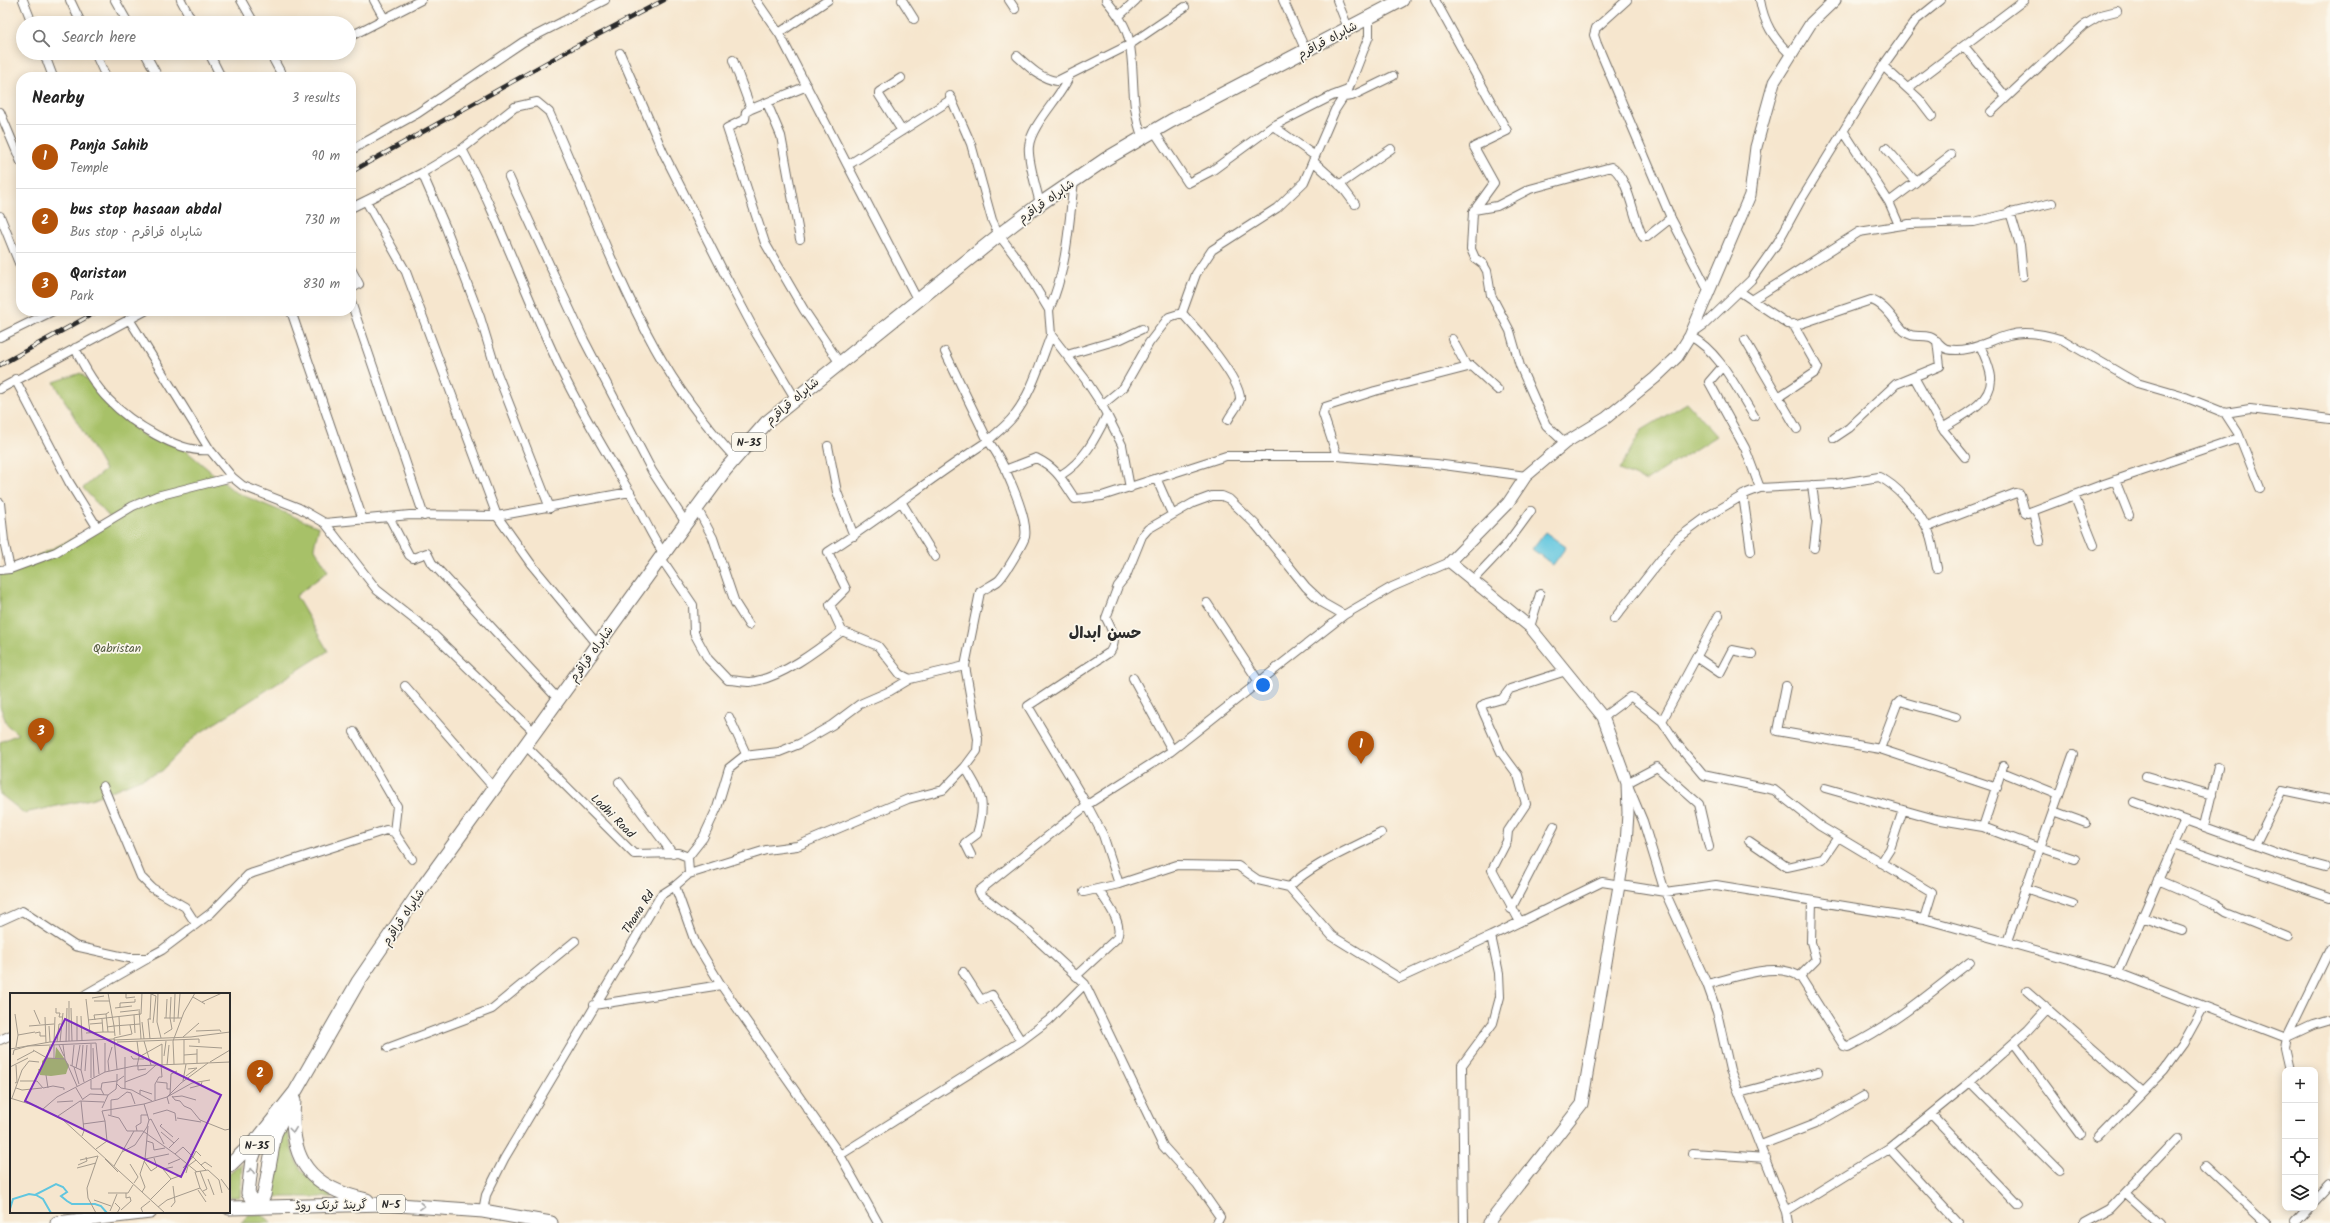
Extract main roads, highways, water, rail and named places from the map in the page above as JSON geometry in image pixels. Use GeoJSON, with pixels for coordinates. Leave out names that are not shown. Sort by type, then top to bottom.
{"type":"FeatureCollection","features":[{"type":"Feature","properties":{"kind":"highway","name":"شاہراہ قراقرم"},"geometry":{"type":"LineString","coordinates":[[295,1092],[261,1135],[252,1159],[248,1193],[257,1207],[264,1195],[275,1134],[295,1092],[358,982],[534,732],[686,523],[735,458],[767,422],[839,362],[918,301],[999,235],[1074,180],[1148,134],[1402,0]]}},
{"type":"Feature","properties":{"kind":"highway"},"geometry":{"type":"LineString","coordinates":[[295,1092],[292,1121],[295,1146],[308,1172],[331,1189],[355,1198],[385,1204]]}},
{"type":"Feature","properties":{"kind":"highway"},"geometry":{"type":"LineString","coordinates":[[230,1165],[261,1135]]}},
{"type":"Feature","properties":{"kind":"highway","name":"گرینڈ ٹرنک روڈ"},"geometry":{"type":"LineString","coordinates":[[230,1208],[385,1204],[483,1211],[551,1223]]}},
{"type":"Feature","properties":{"kind":"highway"},"geometry":{"type":"LineString","coordinates":[[57,1223],[142,1213]]}},
{"type":"Feature","properties":{"kind":"main road"},"geometry":{"type":"LineString","coordinates":[[1489,1223],[1582,1104],[1626,844],[1628,814],[1627,783],[1603,717],[1530,627],[1471,582],[1450,562],[1508,503],[1526,476],[1565,443],[1606,418],[1655,378],[1677,357],[1690,335],[1750,195],[1756,147],[1774,82],[1790,54],[1811,23],[1835,0]]}},
{"type":"Feature","properties":{"kind":"water"},"geometry":{"type":"Polygon","coordinates":[[[1545,532],[1566,547],[1553,565],[1532,549],[1545,532]]]}},
{"type":"Feature","properties":{"kind":"railway"},"geometry":{"type":"LineString","coordinates":[[356,169],[571,49],[664,0]]}},
{"type":"Feature","properties":{"kind":"railway"},"geometry":{"type":"LineString","coordinates":[[0,365],[89,316]]}},
{"type":"Feature","properties":{"kind":"place","name":"Qaristan"},"geometry":{"type":"Point","coordinates":[41,751]}},
{"type":"Feature","properties":{"kind":"place","name":"Panja Sahib"},"geometry":{"type":"Point","coordinates":[1361,764]}},
{"type":"Feature","properties":{"kind":"place","name":"bus stop hasaan abdal"},"geometry":{"type":"Point","coordinates":[260,1093]}},
{"type":"Feature","properties":{"kind":"district","name":"حسن ابدال"},"geometry":{"type":"Point","coordinates":[1105,632]}},
{"type":"Feature","properties":{"kind":"park label","name":"Qabristan"},"geometry":{"type":"Point","coordinates":[117,648]}}]}
